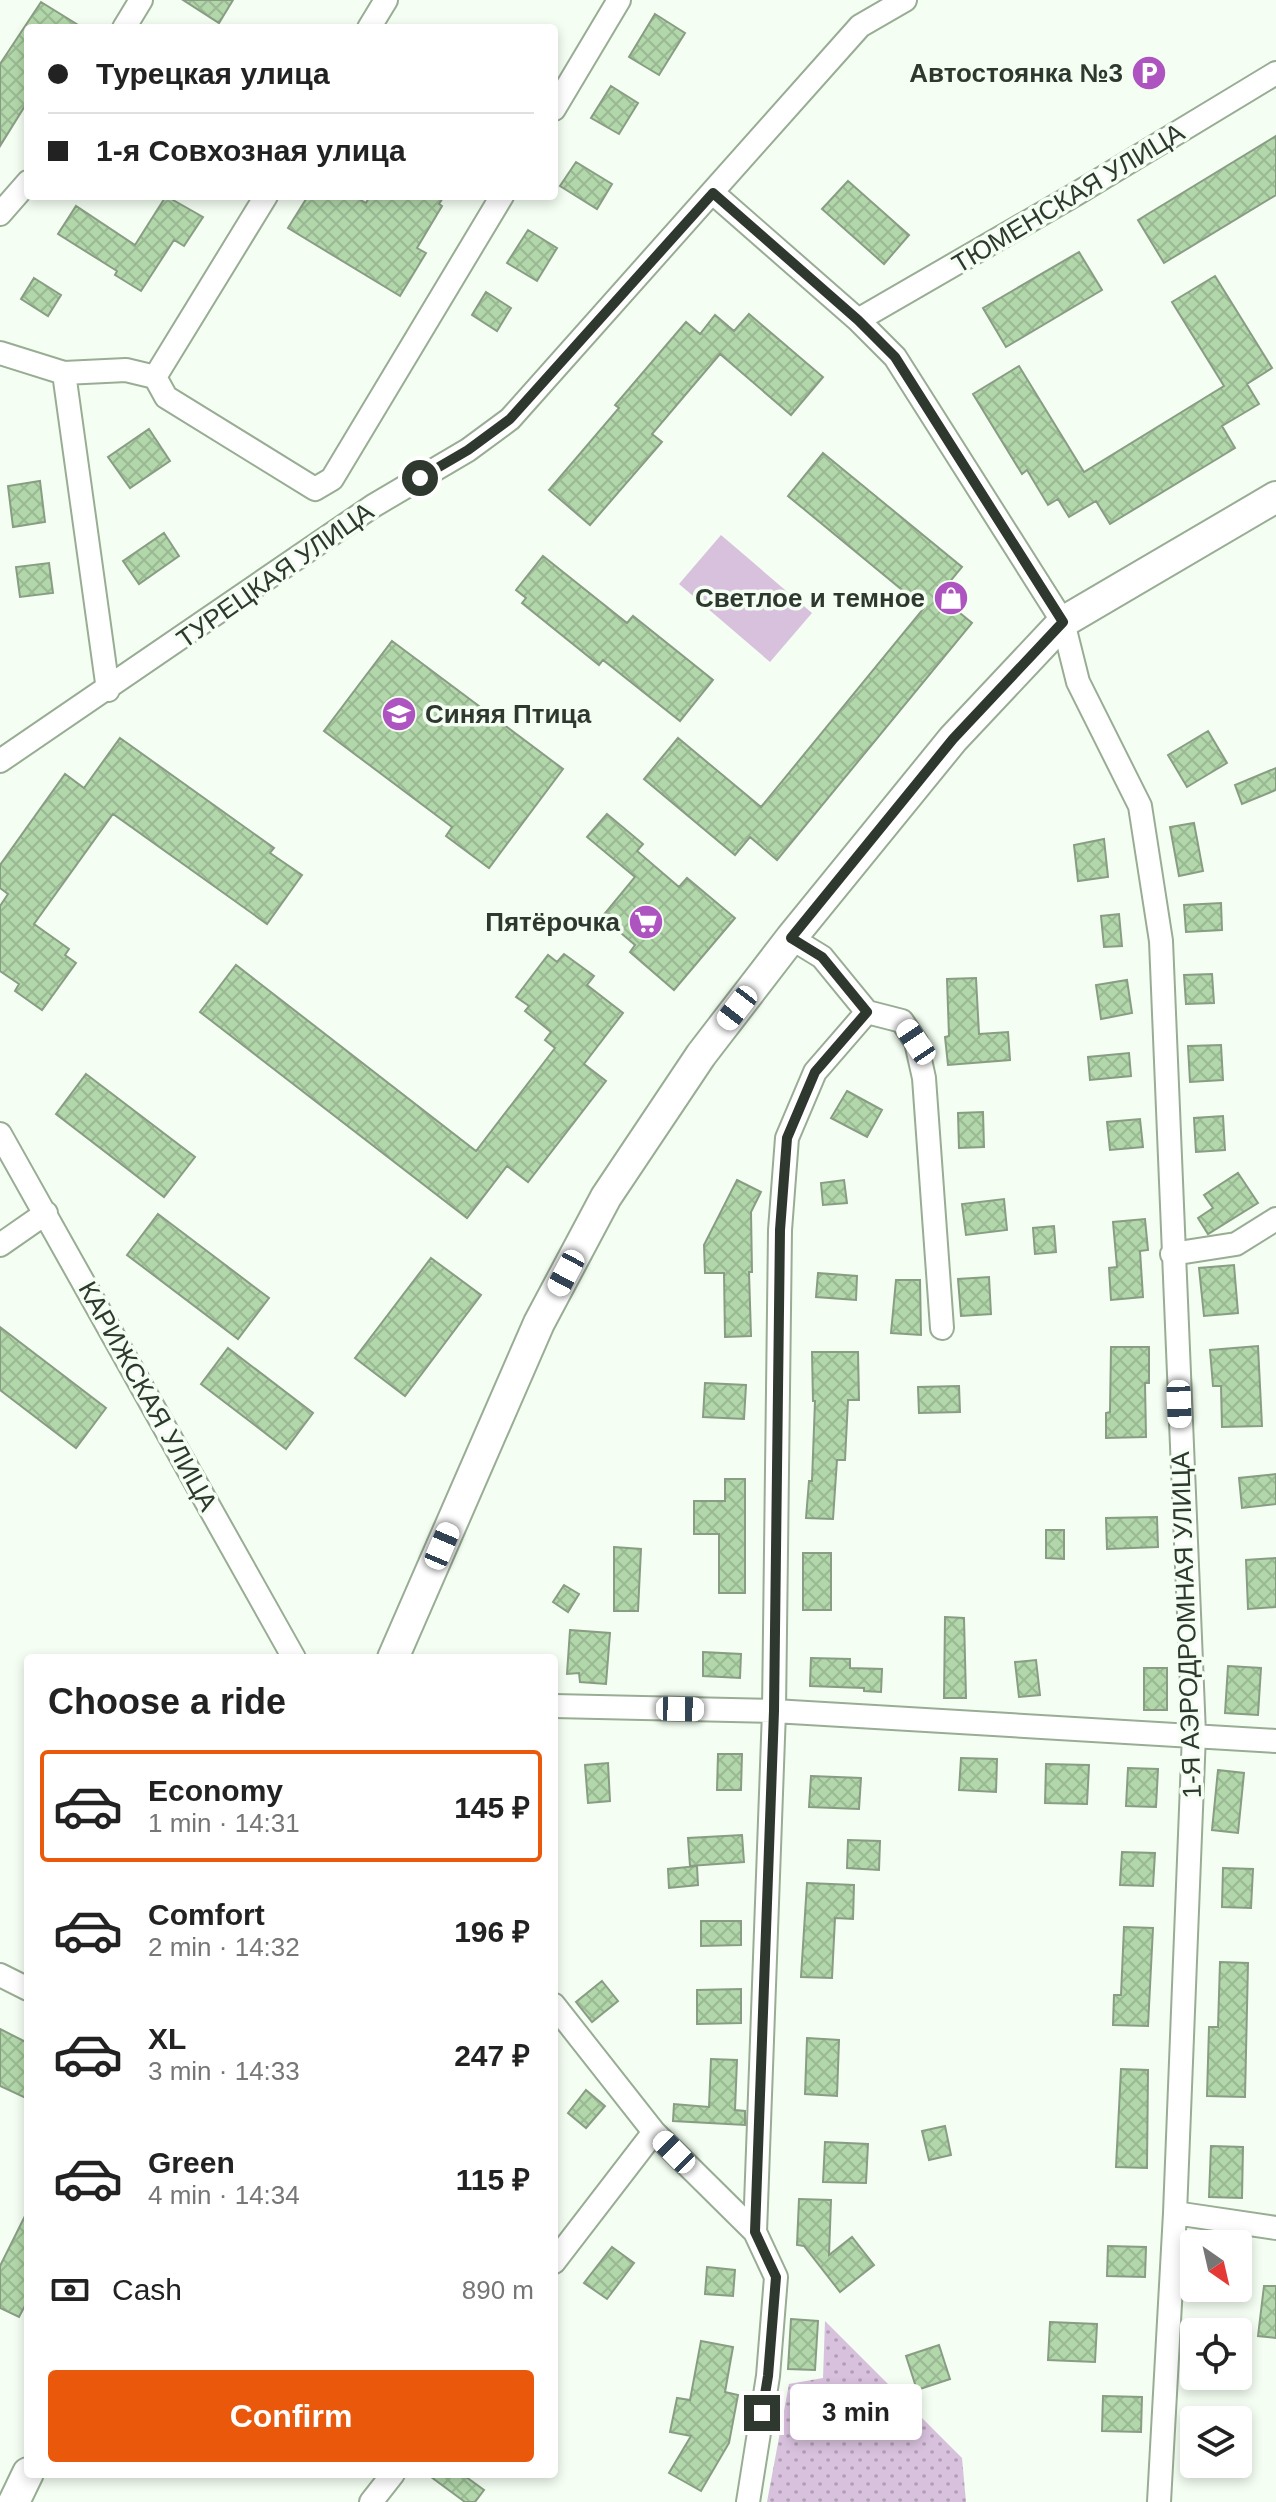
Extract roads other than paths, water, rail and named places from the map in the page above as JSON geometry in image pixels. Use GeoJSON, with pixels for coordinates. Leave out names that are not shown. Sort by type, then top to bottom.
{"type":"FeatureCollection","features":[{"type":"Feature","properties":{"kind":"main road"},"geometry":{"type":"LineString","coordinates":[[395,1654],[539,1323],[606,1197],[701,1055],[791,938],[953,739],[1063,622],[1276,497]]}},
{"type":"Feature","properties":{"kind":"main road"},"geometry":{"type":"LineString","coordinates":[[14,2502],[26,2478]]}},
{"type":"Feature","properties":{"kind":"street"},"geometry":{"type":"LineString","coordinates":[[126,24],[141,0]]}},
{"type":"Feature","properties":{"kind":"street"},"geometry":{"type":"LineString","coordinates":[[371,24],[386,0]]}},
{"type":"Feature","properties":{"kind":"street"},"geometry":{"type":"LineString","coordinates":[[558,102],[619,0]]}},
{"type":"Feature","properties":{"kind":"street","name":"ТУРЕЦКАЯ УЛИЦА"},"geometry":{"type":"LineString","coordinates":[[0,761],[373,506],[468,450],[510,419],[860,26],[905,0]]}},
{"type":"Feature","properties":{"kind":"street","name":"ТЮМЕНСКАЯ УЛИЦА"},"geometry":{"type":"LineString","coordinates":[[858,320],[1076,194],[1276,73]]}},
{"type":"Feature","properties":{"kind":"street"},"geometry":{"type":"LineString","coordinates":[[0,214],[24,187]]}},
{"type":"Feature","properties":{"kind":"street","name":"1-Я АЭРОДРОМНАЯ УЛИЦА"},"geometry":{"type":"LineString","coordinates":[[713,193],[858,320],[895,357],[1063,622],[1078,682],[1140,806],[1161,941],[1194,1734],[1175,2213],[1159,2502]]}},
{"type":"Feature","properties":{"kind":"street"},"geometry":{"type":"LineString","coordinates":[[155,377],[264,200]]}},
{"type":"Feature","properties":{"kind":"street"},"geometry":{"type":"LineString","coordinates":[[0,353],[64,373],[126,370],[155,377],[166,397],[315,489],[332,479],[500,200]]}},
{"type":"Feature","properties":{"kind":"street"},"geometry":{"type":"LineString","coordinates":[[64,373],[108,690]]}},
{"type":"Feature","properties":{"kind":"street"},"geometry":{"type":"LineString","coordinates":[[791,938],[822,957],[867,1012],[902,1021],[916,1042],[924,1078],[942,1328]]}},
{"type":"Feature","properties":{"kind":"street"},"geometry":{"type":"LineString","coordinates":[[755,2232],[774,1711],[780,1230],[787,1138],[815,1072],[867,1012]]}},
{"type":"Feature","properties":{"kind":"street","name":"КАРИЖСКАЯ УЛИЦА"},"geometry":{"type":"LineString","coordinates":[[0,1134],[292,1654]]}},
{"type":"Feature","properties":{"kind":"street"},"geometry":{"type":"LineString","coordinates":[[0,1245],[46,1213]]}},
{"type":"Feature","properties":{"kind":"street"},"geometry":{"type":"LineString","coordinates":[[1172,1254],[1236,1244],[1276,1219]]}},
{"type":"Feature","properties":{"kind":"street"},"geometry":{"type":"LineString","coordinates":[[558,1706],[774,1711],[1276,1741]]}},
{"type":"Feature","properties":{"kind":"street"},"geometry":{"type":"LineString","coordinates":[[0,1975],[24,1987]]}},
{"type":"Feature","properties":{"kind":"street"},"geometry":{"type":"LineString","coordinates":[[558,2010],[654,2132],[755,2232],[776,2277],[768,2376],[748,2502]]}},
{"type":"Feature","properties":{"kind":"street"},"geometry":{"type":"LineString","coordinates":[[558,2257],[654,2132]]}},
{"type":"Feature","properties":{"kind":"street"},"geometry":{"type":"LineString","coordinates":[[1175,2213],[1276,2228]]}},
{"type":"Feature","properties":{"kind":"street"},"geometry":{"type":"LineString","coordinates":[[371,2502],[390,2478]]}},
{"type":"Feature","properties":{"kind":"place","name":"Автостоянка №3"},"geometry":{"type":"Point","coordinates":[1149,73]}},
{"type":"Feature","properties":{"kind":"place","name":"Светлое и темное"},"geometry":{"type":"Point","coordinates":[951,598]}},
{"type":"Feature","properties":{"kind":"place","name":"Синяя Птица"},"geometry":{"type":"Point","coordinates":[399,714]}},
{"type":"Feature","properties":{"kind":"place","name":"Пятёрочка"},"geometry":{"type":"Point","coordinates":[646,922]}}]}
